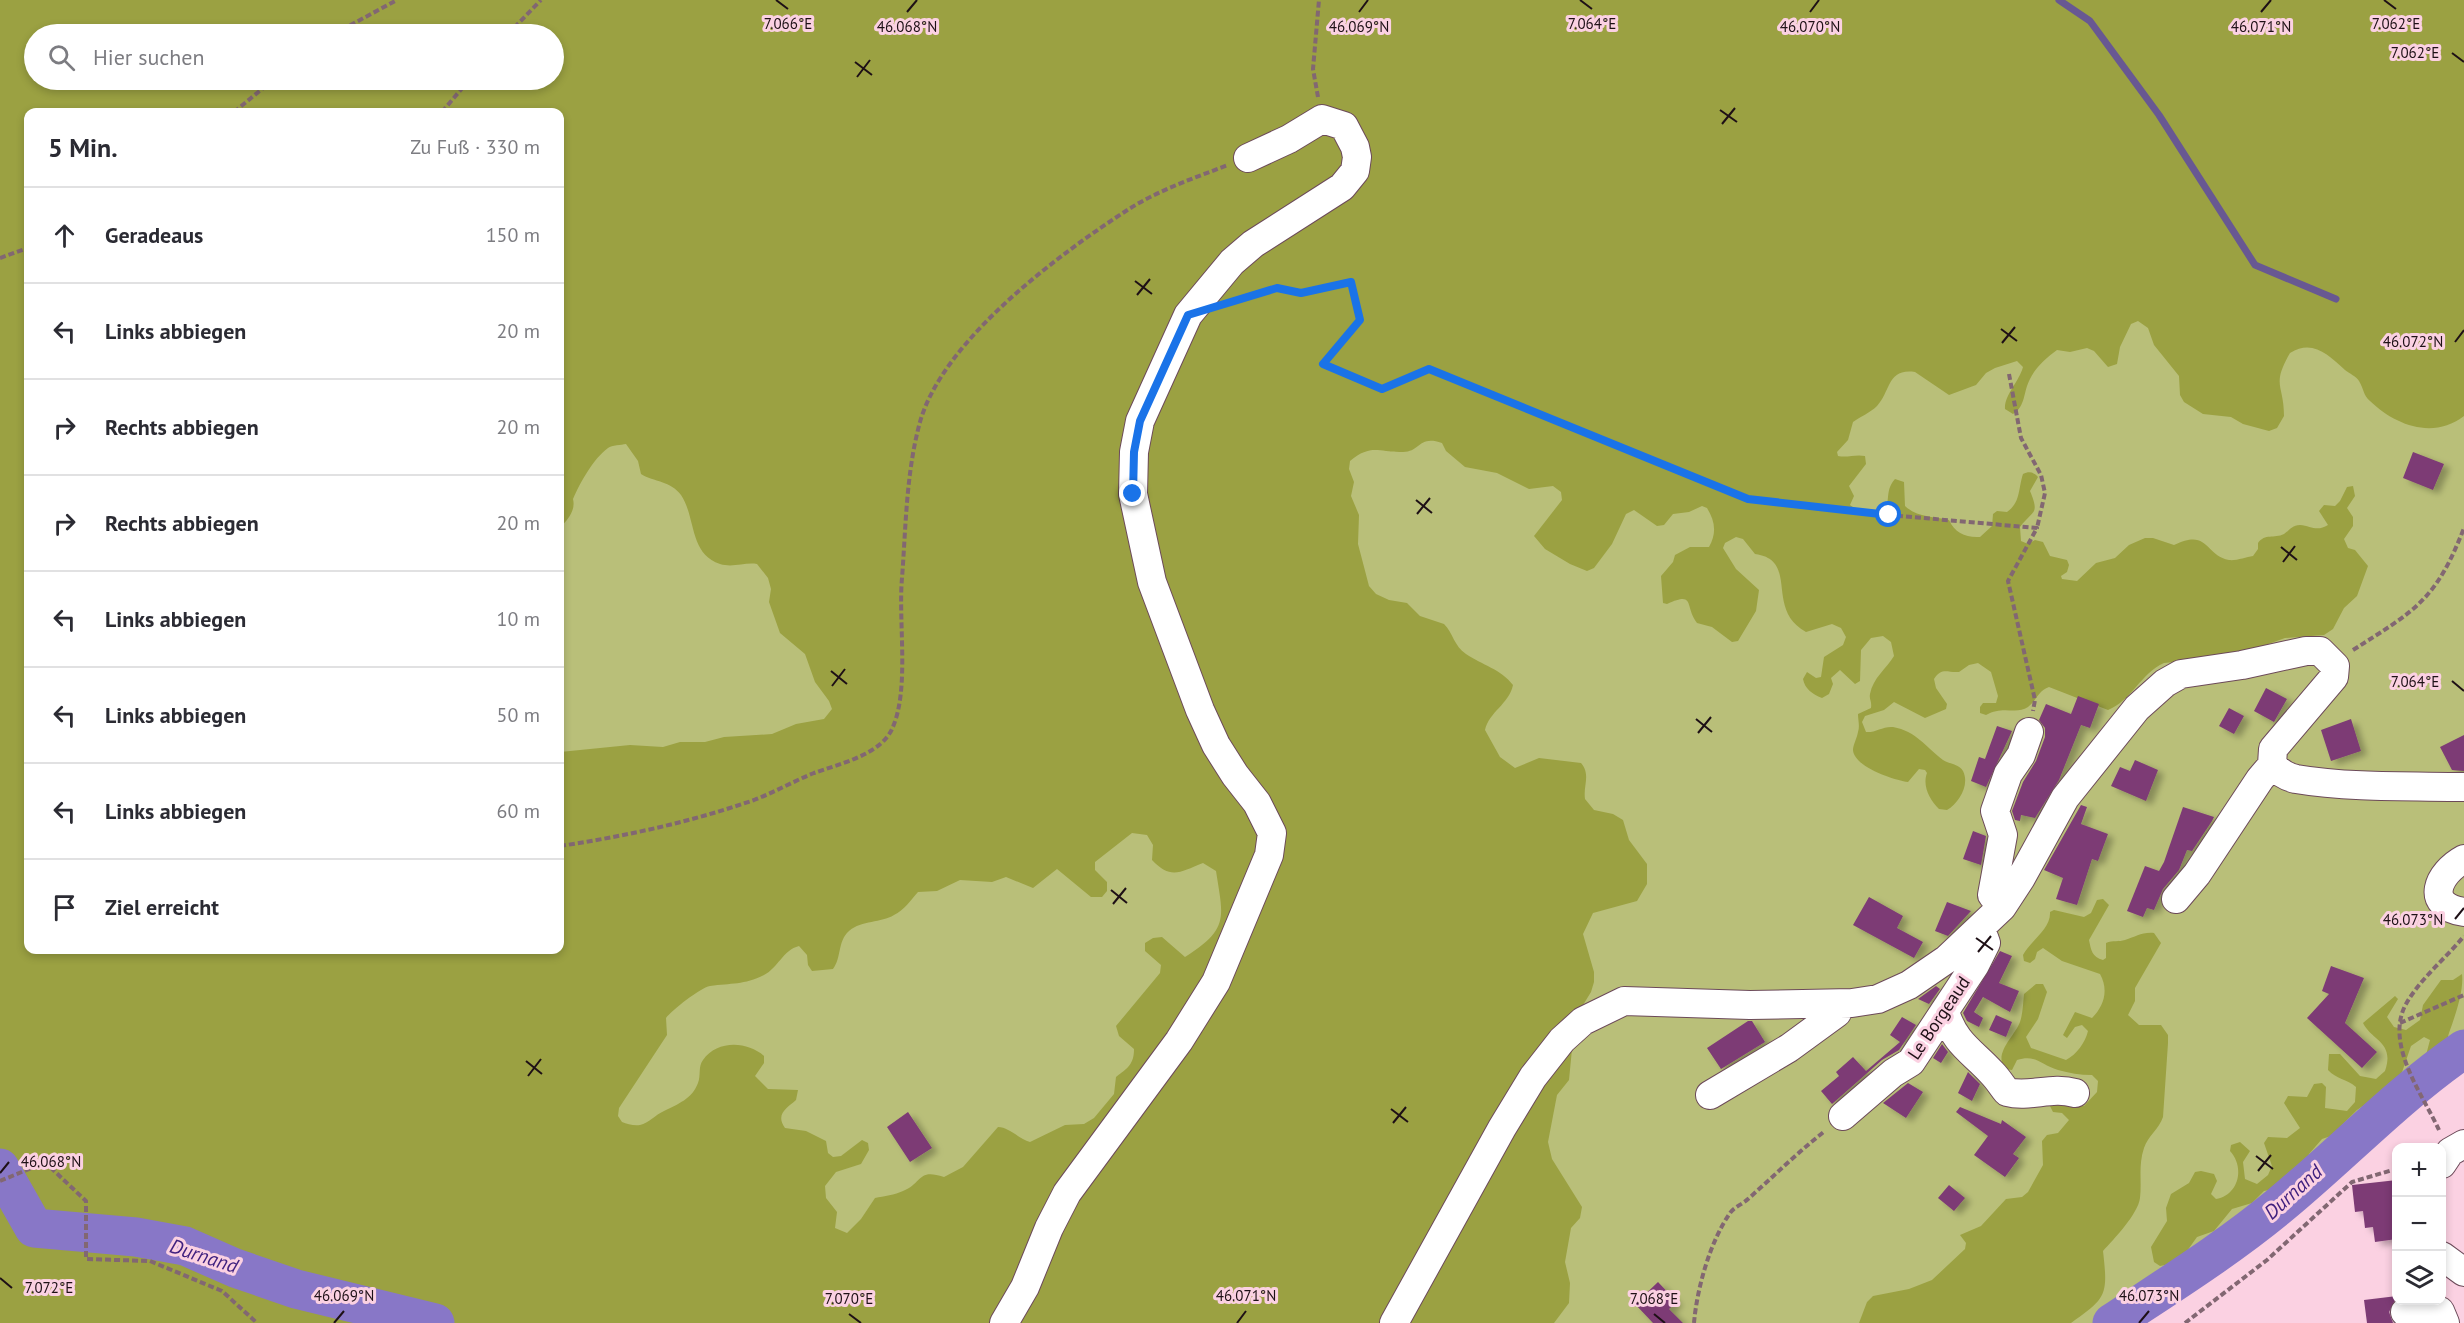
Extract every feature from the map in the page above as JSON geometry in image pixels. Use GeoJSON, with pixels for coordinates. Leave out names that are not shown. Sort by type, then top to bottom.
{"type":"FeatureCollection","features":[{"type":"Feature","properties":{"kind":"street"},"geometry":{"type":"LineString","coordinates":[[1004,1323],[1025,1287],[1049,1228],[1067,1193],[1179,1041],[1216,982],[1269,855],[1272,833],[1257,803],[1235,776],[1216,745],[1200,710],[1152,582],[1133,494],[1134,452],[1140,421],[1188,315],[1239,256],[1253,244],[1342,187],[1355,171],[1355,147],[1344,126],[1322,119],[1289,139],[1248,158]]}},
{"type":"Feature","properties":{"kind":"street"},"geometry":{"type":"LineString","coordinates":[[1394,1323],[1502,1128],[1553,1051],[1583,1021],[1601,1010],[1624,1001],[1750,1005],[1840,1004],[1864,1002],[1896,992],[1947,959],[2001,907],[2019,883],[2065,798],[2124,723],[2148,696],[2165,682],[2181,674],[2242,665],[2306,651],[2319,651],[2332,662],[2334,677],[2273,749],[2272,765],[2260,779],[2197,874],[2176,899]]}},
{"type":"Feature","properties":{"kind":"street"},"geometry":{"type":"LineString","coordinates":[[2001,907],[1992,895],[2002,834],[1995,810],[2008,774],[2021,755],[2029,732]]}},
{"type":"Feature","properties":{"kind":"street"},"geometry":{"type":"LineString","coordinates":[[2272,765],[2295,779],[2464,787]]}},
{"type":"Feature","properties":{"kind":"street"},"geometry":{"type":"LineString","coordinates":[[2464,859],[2445,873],[2439,890],[2443,902],[2455,910],[2464,912]]}},
{"type":"Feature","properties":{"kind":"street","name":"Le Borgeaud"},"geometry":{"type":"LineString","coordinates":[[1843,1116],[1893,1073],[1911,1062],[1944,1012],[1983,975],[1986,943],[1981,928]]}},
{"type":"Feature","properties":{"kind":"street"},"geometry":{"type":"LineString","coordinates":[[1710,1095],[1789,1048],[1837,1013],[1840,1004]]}},
{"type":"Feature","properties":{"kind":"street"},"geometry":{"type":"LineString","coordinates":[[1944,1012],[1962,1044],[1993,1074],[2007,1092],[2024,1094],[2057,1090],[2074,1093]]}},
{"type":"Feature","properties":{"kind":"street"},"geometry":{"type":"LineString","coordinates":[[2446,1158],[2450,1152],[2464,1144]]}},
{"type":"Feature","properties":{"kind":"street"},"geometry":{"type":"LineString","coordinates":[[2446,1259],[2464,1272]]}},
{"type":"Feature","properties":{"kind":"street"},"geometry":{"type":"LineString","coordinates":[[2405,1312],[2440,1311],[2445,1323]]}},
{"type":"Feature","properties":{"kind":"path"},"geometry":{"type":"LineString","coordinates":[[353,24],[398,0]]}},
{"type":"Feature","properties":{"kind":"path"},"geometry":{"type":"LineString","coordinates":[[518,24],[541,0]]}},
{"type":"Feature","properties":{"kind":"path"},"geometry":{"type":"LineString","coordinates":[[1319,0],[1313,69],[1322,119]]}},
{"type":"Feature","properties":{"kind":"path"},"geometry":{"type":"LineString","coordinates":[[239,108],[261,90]]}},
{"type":"Feature","properties":{"kind":"path"},"geometry":{"type":"LineString","coordinates":[[446,108],[461,90]]}},
{"type":"Feature","properties":{"kind":"path"},"geometry":{"type":"LineString","coordinates":[[564,845],[615,837],[684,821],[756,799],[855,759],[877,746],[892,730],[902,686],[900,602],[910,471],[921,421],[937,383],[1013,293],[1130,208],[1185,181],[1248,158]]}},
{"type":"Feature","properties":{"kind":"path"},"geometry":{"type":"LineString","coordinates":[[0,258],[24,249]]}},
{"type":"Feature","properties":{"kind":"path"},"geometry":{"type":"LineString","coordinates":[[1188,315],[1277,288],[1301,293],[1351,282],[1360,320],[1323,364],[1382,389],[1429,369],[1748,499],[1889,515],[2037,528]]}},
{"type":"Feature","properties":{"kind":"path"},"geometry":{"type":"LineString","coordinates":[[2009,374],[2021,438],[2041,475],[2044,493],[2037,528],[2008,581],[2035,700],[2029,732]]}},
{"type":"Feature","properties":{"kind":"path"},"geometry":{"type":"LineString","coordinates":[[2332,662],[2408,615],[2428,597],[2441,580],[2464,528]]}},
{"type":"Feature","properties":{"kind":"path"},"geometry":{"type":"LineString","coordinates":[[2429,1107],[2406,1063],[2400,1023],[2407,1003],[2464,936]]}},
{"type":"Feature","properties":{"kind":"path"},"geometry":{"type":"LineString","coordinates":[[2400,1023],[2464,995]]}},
{"type":"Feature","properties":{"kind":"path"},"geometry":{"type":"LineString","coordinates":[[1694,1323],[1703,1280],[1716,1239],[1731,1211],[1747,1200],[1783,1165],[1843,1116]]}},
{"type":"Feature","properties":{"kind":"path"},"geometry":{"type":"LineString","coordinates":[[0,1181],[36,1166],[49,1166],[86,1201],[86,1259],[150,1261],[222,1291],[257,1323]]}},
{"type":"Feature","properties":{"kind":"path"},"geometry":{"type":"LineString","coordinates":[[2185,1323],[2267,1260],[2352,1182],[2392,1170]]}},
{"type":"Feature","properties":{"kind":"green space"},"geometry":{"type":"Polygon","coordinates":[[[0,0],[2464,0],[2464,1043],[2348,1133],[2296,1195],[2147,1315],[2123,1323],[400,1323],[0,1168],[0,0]]]}},
{"type":"Feature","properties":{"kind":"green space"},"geometry":{"type":"Polygon","coordinates":[[[0,0],[2464,0],[2464,416],[2440,427],[2427,428],[2403,423],[2380,410],[2366,396],[2355,377],[2326,354],[2313,348],[2298,349],[2290,353],[2284,364],[2280,385],[2284,416],[2277,428],[2269,431],[2243,424],[2231,417],[2203,414],[2184,402],[2180,395],[2179,376],[2154,345],[2148,328],[2138,321],[2131,324],[2120,347],[2117,364],[2108,367],[2094,351],[2087,348],[2070,352],[2057,350],[2035,371],[2020,407],[2013,414],[2005,409],[2005,404],[2023,367],[2017,361],[1995,368],[1986,373],[1976,385],[1949,395],[1915,372],[1899,374],[1894,377],[1877,406],[1853,422],[1848,440],[1837,452],[1838,456],[1845,457],[1865,456],[1866,464],[1849,486],[1854,496],[1850,505],[1861,513],[1874,512],[1886,507],[1895,479],[1904,482],[1905,506],[1910,510],[1920,515],[1949,520],[1961,534],[1980,537],[1992,526],[1993,514],[1997,511],[2007,512],[2015,504],[2023,474],[2033,473],[2038,477],[2030,491],[2035,508],[2020,527],[2021,541],[2028,544],[2035,540],[2043,542],[2050,556],[2067,560],[2069,565],[2067,572],[2061,576],[2062,579],[2077,581],[2096,563],[2115,558],[2129,545],[2145,538],[2153,538],[2174,545],[2194,539],[2229,560],[2253,556],[2258,549],[2258,543],[2264,538],[2284,534],[2297,525],[2317,528],[2328,525],[2319,511],[2324,505],[2335,506],[2347,487],[2353,486],[2355,496],[2347,508],[2353,517],[2353,526],[2344,539],[2348,548],[2355,550],[2368,566],[2357,596],[2344,608],[2333,629],[2324,635],[2285,638],[2235,656],[2164,663],[2149,673],[2116,706],[2108,710],[2049,687],[2031,705],[2023,709],[1998,711],[1986,715],[1980,713],[1983,703],[1996,703],[1998,696],[1991,672],[1978,663],[1969,665],[1959,672],[1942,672],[1934,679],[1936,688],[1947,704],[1946,709],[1925,718],[1894,702],[1884,710],[1865,716],[1862,722],[1866,732],[1889,727],[1901,729],[1914,736],[1943,760],[1956,765],[1963,771],[1965,782],[1962,793],[1956,803],[1947,810],[1939,809],[1930,797],[1925,783],[1927,773],[1925,770],[1919,769],[1908,782],[1902,781],[1876,772],[1855,756],[1853,750],[1859,730],[1858,714],[1871,708],[1872,688],[1894,656],[1891,642],[1883,636],[1871,638],[1861,650],[1860,681],[1855,684],[1840,670],[1831,678],[1833,684],[1829,694],[1822,698],[1812,693],[1805,686],[1803,679],[1807,672],[1816,678],[1821,677],[1824,657],[1843,645],[1846,637],[1841,628],[1832,624],[1806,632],[1794,622],[1783,599],[1780,575],[1776,565],[1768,558],[1755,554],[1743,539],[1736,537],[1725,543],[1723,548],[1736,569],[1759,590],[1756,611],[1738,641],[1732,642],[1712,627],[1697,623],[1686,600],[1663,603],[1661,576],[1673,562],[1675,555],[1690,547],[1709,547],[1712,542],[1714,527],[1707,508],[1702,506],[1689,512],[1673,514],[1664,525],[1657,526],[1634,510],[1626,514],[1612,544],[1594,568],[1587,571],[1545,549],[1534,536],[1562,500],[1561,492],[1553,486],[1529,489],[1497,473],[1465,467],[1446,451],[1442,443],[1434,441],[1424,442],[1409,451],[1364,452],[1350,461],[1349,469],[1354,482],[1351,496],[1359,515],[1358,544],[1369,586],[1376,594],[1389,600],[1407,603],[1420,616],[1444,624],[1462,651],[1497,671],[1513,685],[1508,698],[1490,718],[1485,730],[1500,757],[1515,768],[1539,758],[1581,763],[1586,772],[1585,799],[1594,810],[1613,814],[1623,820],[1629,840],[1647,864],[1647,884],[1637,901],[1593,913],[1583,934],[1594,972],[1594,982],[1591,992],[1575,1018],[1569,1080],[1557,1095],[1548,1142],[1552,1159],[1582,1207],[1580,1218],[1571,1228],[1565,1262],[1570,1283],[1569,1303],[1554,1323],[0,1323],[0,0]],[[1132,833],[1095,862],[1095,870],[1107,882],[1107,891],[1102,897],[1091,897],[1057,869],[1033,888],[1006,877],[992,882],[960,880],[937,891],[918,892],[904,908],[894,915],[854,927],[845,935],[833,969],[812,971],[808,965],[807,955],[799,946],[789,951],[764,975],[744,982],[705,988],[686,1000],[666,1018],[667,1035],[619,1108],[618,1116],[622,1122],[640,1125],[684,1100],[698,1083],[701,1062],[716,1049],[741,1045],[757,1051],[764,1056],[764,1063],[755,1076],[768,1089],[798,1090],[796,1100],[782,1115],[781,1119],[785,1128],[806,1131],[826,1141],[828,1153],[833,1157],[841,1156],[862,1140],[868,1143],[869,1150],[861,1164],[836,1172],[825,1186],[826,1198],[837,1212],[835,1228],[847,1233],[861,1219],[875,1198],[903,1191],[924,1175],[944,1177],[963,1167],[998,1127],[1030,1142],[1065,1125],[1084,1124],[1094,1118],[1114,1094],[1116,1077],[1127,1068],[1133,1058],[1134,1049],[1119,1036],[1116,1026],[1160,973],[1161,965],[1145,951],[1145,943],[1153,938],[1162,937],[1185,957],[1210,938],[1220,921],[1216,871],[1203,863],[1176,872],[1165,870],[1152,860],[1153,845],[1147,835],[1132,833]]]}},
{"type":"Feature","properties":{"kind":"green space"},"geometry":{"type":"Polygon","coordinates":[[[2103,899],[2109,905],[2089,940],[2091,950],[2096,957],[2103,960],[2106,958],[2106,943],[2123,941],[2142,934],[2154,933],[2161,943],[2135,988],[2135,1001],[2128,1015],[2139,1025],[2161,1025],[2168,1035],[2168,1043],[2163,1117],[2144,1148],[2141,1161],[2140,1198],[2135,1211],[2103,1251],[2105,1287],[2098,1301],[2071,1323],[1859,1323],[1867,1302],[1873,1296],[1909,1289],[1932,1280],[1965,1249],[1966,1243],[1960,1235],[1981,1226],[2006,1199],[2022,1197],[2028,1192],[2043,1165],[2042,1141],[2047,1135],[2058,1133],[2069,1120],[2062,1113],[2053,1112],[2050,1106],[2053,1102],[2084,1106],[2097,1092],[2098,1081],[2092,1075],[2058,1070],[2029,1058],[2017,1060],[2012,1070],[2005,1069],[2002,1057],[2006,1045],[2020,1022],[2024,994],[2036,984],[2043,984],[2047,992],[2038,1019],[2026,1037],[2031,1048],[2066,1060],[2074,1055],[2083,1044],[2088,1031],[2082,1025],[2075,1027],[2067,1038],[2063,1035],[2075,1012],[2092,1018],[2100,1008],[2105,992],[2100,974],[2062,961],[2043,948],[2037,952],[2035,959],[2030,963],[2024,961],[2023,955],[2044,929],[2050,912],[2054,910],[2084,917],[2091,913],[2097,900],[2103,899]]]}},
{"type":"Feature","properties":{"kind":"green space"},"geometry":{"type":"Polygon","coordinates":[[[2462,974],[2460,996],[2447,1040],[2446,1062],[2437,1067],[2425,1059],[2430,1040],[2424,1037],[2411,1046],[2399,1081],[2357,1110],[2331,1136],[2322,1139],[2309,1154],[2305,1164],[2288,1177],[2280,1188],[2264,1191],[2252,1203],[2232,1209],[2214,1231],[2197,1237],[2182,1258],[2175,1263],[2160,1266],[2154,1262],[2151,1247],[2167,1221],[2166,1208],[2171,1194],[2189,1183],[2195,1172],[2201,1171],[2214,1174],[2217,1181],[2211,1194],[2216,1199],[2230,1192],[2237,1180],[2238,1172],[2235,1157],[2230,1151],[2231,1145],[2240,1142],[2250,1151],[2243,1162],[2245,1179],[2257,1184],[2268,1175],[2272,1166],[2264,1143],[2268,1137],[2287,1138],[2300,1128],[2284,1103],[2288,1096],[2307,1097],[2314,1084],[2322,1083],[2326,1087],[2325,1108],[2347,1111],[2355,1102],[2356,1087],[2328,1070],[2329,1054],[2340,1054],[2360,1076],[2376,1079],[2385,1071],[2387,1054],[2385,1048],[2363,1023],[2395,996],[2398,999],[2387,1017],[2394,1027],[2406,1030],[2420,1020],[2423,1005],[2441,980],[2453,980],[2462,974]]]}},
{"type":"Feature","properties":{"kind":"building"},"geometry":{"type":"Polygon","coordinates":[[[2413,452],[2444,464],[2433,490],[2403,478],[2413,452]]]}},
{"type":"Feature","properties":{"kind":"building"},"geometry":{"type":"Polygon","coordinates":[[[2266,688],[2287,699],[2274,722],[2254,711],[2266,688]]]}},
{"type":"Feature","properties":{"kind":"building"},"geometry":{"type":"Polygon","coordinates":[[[2078,696],[2099,704],[2090,728],[2081,725],[2059,780],[2035,818],[2021,815],[2020,821],[2015,820],[2012,811],[2045,737],[2045,728],[2039,720],[2046,704],[2071,714],[2078,696]]]}},
{"type":"Feature","properties":{"kind":"building"},"geometry":{"type":"Polygon","coordinates":[[[2229,708],[2244,716],[2234,734],[2219,726],[2229,708]]]}},
{"type":"Feature","properties":{"kind":"building"},"geometry":{"type":"Polygon","coordinates":[[[2351,719],[2361,751],[2331,761],[2321,730],[2351,719]]]}},
{"type":"Feature","properties":{"kind":"building"},"geometry":{"type":"Polygon","coordinates":[[[1997,726],[2012,731],[1986,787],[1971,781],[1979,757],[1985,759],[1997,726]]]}},
{"type":"Feature","properties":{"kind":"building"},"geometry":{"type":"Polygon","coordinates":[[[2464,735],[2464,771],[2452,770],[2440,747],[2464,735]]]}},
{"type":"Feature","properties":{"kind":"building"},"geometry":{"type":"Polygon","coordinates":[[[2135,760],[2158,770],[2146,801],[2111,786],[2120,767],[2130,771],[2135,760]]]}},
{"type":"Feature","properties":{"kind":"building"},"geometry":{"type":"Polygon","coordinates":[[[2081,805],[2087,807],[2081,824],[2108,834],[2098,861],[2092,859],[2077,905],[2056,899],[2063,878],[2044,870],[2081,805]]]}},
{"type":"Feature","properties":{"kind":"building"},"geometry":{"type":"Polygon","coordinates":[[[2183,807],[2214,817],[2192,851],[2187,850],[2179,870],[2163,889],[2154,910],[2147,908],[2143,917],[2127,911],[2145,866],[2159,871],[2164,862],[2183,807]]]}},
{"type":"Feature","properties":{"kind":"building"},"geometry":{"type":"Polygon","coordinates":[[[1973,831],[1986,836],[1981,865],[1963,859],[1973,831]]]}},
{"type":"Feature","properties":{"kind":"building"},"geometry":{"type":"Polygon","coordinates":[[[1869,897],[1903,916],[1897,928],[1923,942],[1914,958],[1853,925],[1869,897]]]}},
{"type":"Feature","properties":{"kind":"building"},"geometry":{"type":"Polygon","coordinates":[[[1947,902],[1971,911],[1948,936],[1935,931],[1947,902]]]}},
{"type":"Feature","properties":{"kind":"building"},"geometry":{"type":"Polygon","coordinates":[[[2000,951],[2012,956],[1999,983],[2019,991],[2010,1012],[1983,997],[1974,1012],[1983,1018],[1979,1027],[1967,1021],[1963,1013],[2000,951]]]}},
{"type":"Feature","properties":{"kind":"building"},"geometry":{"type":"Polygon","coordinates":[[[2331,966],[2364,978],[2345,1023],[2377,1052],[2362,1068],[2307,1018],[2329,994],[2322,991],[2331,966]]]}},
{"type":"Feature","properties":{"kind":"building"},"geometry":{"type":"Polygon","coordinates":[[[1936,986],[1940,989],[1929,1004],[1918,999],[1936,986]]]}},
{"type":"Feature","properties":{"kind":"building"},"geometry":{"type":"Polygon","coordinates":[[[1996,1015],[2012,1022],[2006,1037],[1989,1030],[1996,1015]]]}},
{"type":"Feature","properties":{"kind":"building"},"geometry":{"type":"Polygon","coordinates":[[[1902,1017],[1916,1025],[1899,1050],[1882,1060],[1832,1104],[1821,1091],[1839,1076],[1836,1072],[1853,1057],[1866,1071],[1900,1042],[1890,1035],[1902,1017]]]}},
{"type":"Feature","properties":{"kind":"building"},"geometry":{"type":"Polygon","coordinates":[[[1748,1021],[1752,1021],[1765,1042],[1721,1069],[1707,1048],[1748,1021]]]}},
{"type":"Feature","properties":{"kind":"building"},"geometry":{"type":"Polygon","coordinates":[[[1942,1044],[1948,1052],[1941,1063],[1933,1058],[1942,1044]]]}},
{"type":"Feature","properties":{"kind":"building"},"geometry":{"type":"Polygon","coordinates":[[[1968,1072],[1980,1084],[1972,1101],[1958,1093],[1968,1072]]]}},
{"type":"Feature","properties":{"kind":"building"},"geometry":{"type":"Polygon","coordinates":[[[1908,1083],[1923,1092],[1906,1118],[1883,1103],[1908,1083]]]}},
{"type":"Feature","properties":{"kind":"building"},"geometry":{"type":"Polygon","coordinates":[[[1960,1107],[2001,1124],[2002,1120],[2026,1137],[2013,1154],[2019,1158],[2005,1177],[1974,1155],[1988,1136],[1956,1112],[1960,1107]]]}},
{"type":"Feature","properties":{"kind":"building"},"geometry":{"type":"Polygon","coordinates":[[[908,1112],[932,1148],[910,1162],[887,1127],[908,1112]]]}},
{"type":"Feature","properties":{"kind":"building"},"geometry":{"type":"Polygon","coordinates":[[[2392,1181],[2392,1240],[2375,1242],[2373,1227],[2365,1228],[2363,1211],[2355,1212],[2352,1185],[2392,1181]]]}},
{"type":"Feature","properties":{"kind":"building"},"geometry":{"type":"Polygon","coordinates":[[[1949,1185],[1965,1198],[1954,1211],[1938,1198],[1949,1185]]]}},
{"type":"Feature","properties":{"kind":"building"},"geometry":{"type":"Polygon","coordinates":[[[1658,1282],[1677,1302],[1669,1309],[1683,1323],[1653,1323],[1635,1304],[1658,1282]]]}},
{"type":"Feature","properties":{"kind":"building"},"geometry":{"type":"Polygon","coordinates":[[[2392,1297],[2392,1305],[2389,1312],[2393,1323],[2367,1323],[2364,1300],[2392,1297]]]}},
{"type":"Feature","properties":{"kind":"waterway"},"geometry":{"type":"LineString","coordinates":[[2059,0],[2090,21],[2159,115],[2255,265],[2336,299]]}},
{"type":"Feature","properties":{"kind":"waterway","name":"Durnand"},"geometry":{"type":"LineString","coordinates":[[2112,1323],[2198,1266],[2260,1221],[2303,1186],[2393,1105],[2464,1049]]}},
{"type":"Feature","properties":{"kind":"waterway","name":"Durnand"},"geometry":{"type":"LineString","coordinates":[[0,1168],[34,1228],[136,1237],[185,1246],[235,1268],[296,1289],[435,1323]]}},
{"type":"Feature","properties":{"kind":"route"},"geometry":{"type":"LineString","coordinates":[[1133,494],[1134,452],[1140,421],[1188,315],[1277,288],[1301,293],[1351,282],[1360,320],[1323,364],[1382,389],[1429,369],[1748,499],[1889,515]]}}]}
